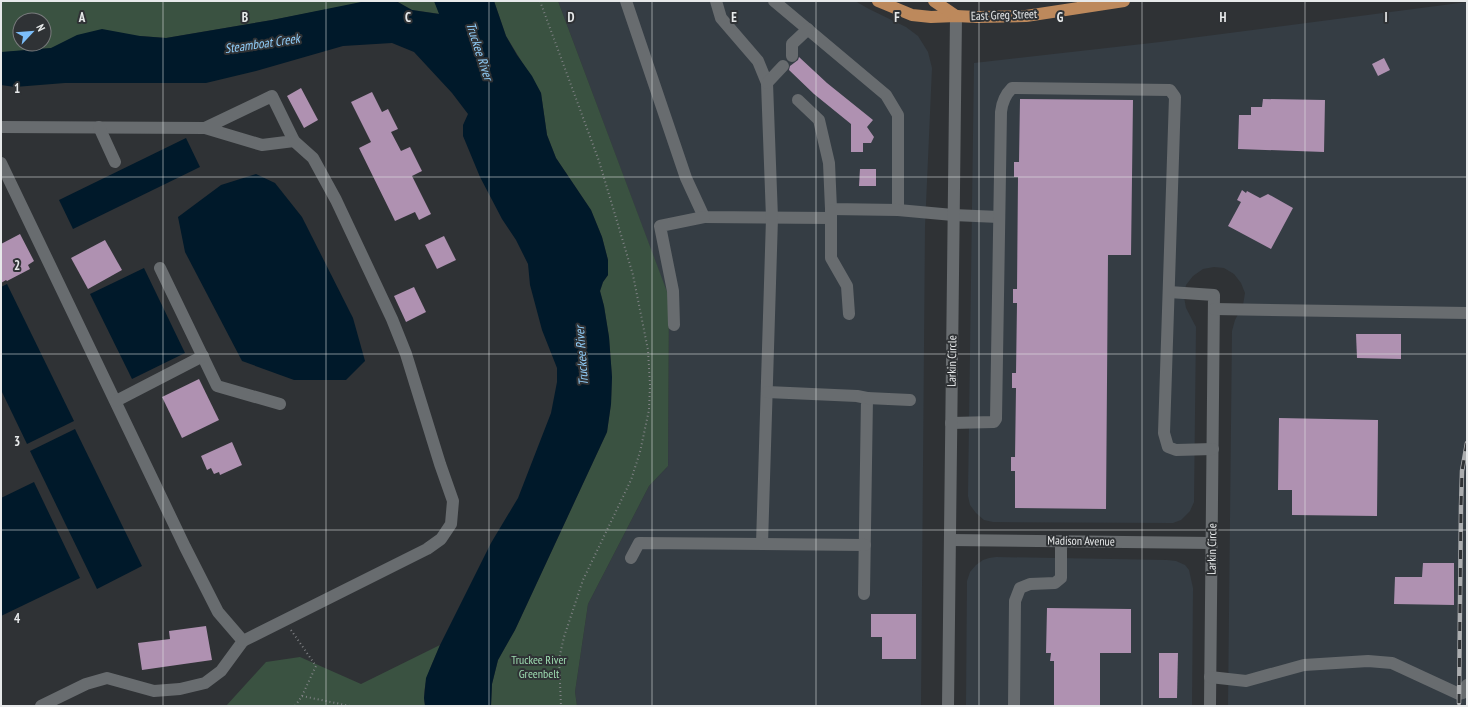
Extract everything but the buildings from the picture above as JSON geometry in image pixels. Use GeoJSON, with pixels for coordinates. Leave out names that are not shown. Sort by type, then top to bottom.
{"type":"FeatureCollection","features":[{"type":"Feature","properties":{"kind":"main road","name":"East Greg Street"},"geometry":{"type":"LineString","coordinates":[[878,1],[912,15],[978,18],[1026,16],[1124,1]]}},
{"type":"Feature","properties":{"kind":"main road","name":"East Greg Street"},"geometry":{"type":"LineString","coordinates":[[934,1],[956,16]]}},
{"type":"Feature","properties":{"kind":"street"},"geometry":{"type":"LineString","coordinates":[[626,1],[686,178],[704,217]]}},
{"type":"Feature","properties":{"kind":"street"},"geometry":{"type":"LineString","coordinates":[[716,1],[721,18],[758,61],[767,83],[772,218],[762,544]]}},
{"type":"Feature","properties":{"kind":"street"},"geometry":{"type":"LineString","coordinates":[[774,1],[886,95],[898,115],[898,210]]}},
{"type":"Feature","properties":{"kind":"street","name":"Larkin Circle"},"geometry":{"type":"LineString","coordinates":[[948,706],[956,16]]}},
{"type":"Feature","properties":{"kind":"street"},"geometry":{"type":"LineString","coordinates":[[792,56],[792,44],[808,29]]}},
{"type":"Feature","properties":{"kind":"street"},"geometry":{"type":"LineString","coordinates":[[767,83],[783,66]]}},
{"type":"Feature","properties":{"kind":"street"},"geometry":{"type":"LineString","coordinates":[[951,422],[994,422],[996,419],[1001,112],[1005,94],[1012,88],[1170,90],[1175,97],[1164,433],[1168,447],[1176,450],[1213,449]]}},
{"type":"Feature","properties":{"kind":"street"},"geometry":{"type":"LineString","coordinates":[[41,706],[86,684],[107,678],[154,691],[180,689],[205,683],[220,671],[243,641],[427,549],[441,539],[451,524],[453,501],[437,457],[406,354],[392,319],[336,200],[313,158],[294,142],[272,96],[205,128]]}},
{"type":"Feature","properties":{"kind":"street"},"geometry":{"type":"LineString","coordinates":[[798,100],[819,120],[829,163],[831,258],[846,286],[849,314]]}},
{"type":"Feature","properties":{"kind":"street"},"geometry":{"type":"LineString","coordinates":[[1,127],[205,128],[262,145],[294,142]]}},
{"type":"Feature","properties":{"kind":"street"},"geometry":{"type":"LineString","coordinates":[[99,127],[115,162]]}},
{"type":"Feature","properties":{"kind":"street"},"geometry":{"type":"LineString","coordinates":[[1,163],[178,533],[218,612],[243,641]]}},
{"type":"Feature","properties":{"kind":"street"},"geometry":{"type":"LineString","coordinates":[[674,324],[673,290],[660,226],[704,217],[772,218],[831,213],[898,210],[953,215],[1000,217]]}},
{"type":"Feature","properties":{"kind":"street"},"geometry":{"type":"LineString","coordinates":[[160,268],[217,386],[280,404]]}},
{"type":"Feature","properties":{"kind":"street","name":"Larkin Circle"},"geometry":{"type":"LineString","coordinates":[[1169,292],[1214,295],[1210,706]]}},
{"type":"Feature","properties":{"kind":"street"},"geometry":{"type":"LineString","coordinates":[[1214,309],[1467,313]]}},
{"type":"Feature","properties":{"kind":"street"},"geometry":{"type":"LineString","coordinates":[[116,401],[203,356]]}},
{"type":"Feature","properties":{"kind":"street"},"geometry":{"type":"LineString","coordinates":[[767,392],[910,400]]}},
{"type":"Feature","properties":{"kind":"street"},"geometry":{"type":"LineString","coordinates":[[864,594],[866,398]]}},
{"type":"Feature","properties":{"kind":"street","name":"Madison Avenue"},"geometry":{"type":"LineString","coordinates":[[950,540],[1212,543]]}},
{"type":"Feature","properties":{"kind":"street"},"geometry":{"type":"LineString","coordinates":[[1014,706],[1015,601],[1020,588],[1030,584],[1055,583],[1061,578],[1061,541]]}},
{"type":"Feature","properties":{"kind":"street"},"geometry":{"type":"LineString","coordinates":[[631,558],[639,543],[865,545]]}},
{"type":"Feature","properties":{"kind":"street"},"geometry":{"type":"LineString","coordinates":[[1210,677],[1246,681],[1304,665],[1368,661],[1392,663],[1459,694],[1463,693],[1467,684]]}},
{"type":"Feature","properties":{"kind":"path"},"geometry":{"type":"LineString","coordinates":[[540,1],[599,161],[631,267],[648,350],[650,386],[649,410],[640,452],[631,480],[583,580],[564,637],[559,659],[561,706]]}},
{"type":"Feature","properties":{"kind":"path"},"geometry":{"type":"LineString","coordinates":[[289,628],[316,666],[302,696],[295,706]]}},
{"type":"Feature","properties":{"kind":"path"},"geometry":{"type":"LineString","coordinates":[[302,696],[350,706]]}},
{"type":"Feature","properties":{"kind":"shaded area"},"geometry":{"type":"Polygon","coordinates":[[[558,1],[855,1],[906,27],[918,36],[928,52],[932,68],[925,227],[921,706],[577,706],[575,692],[588,604],[649,486],[668,466],[669,298],[558,1]]]}},
{"type":"Feature","properties":{"kind":"shaded area"},"geometry":{"type":"Polygon","coordinates":[[[1467,2],[1467,706],[1228,706],[1232,331],[1235,320],[1243,305],[1245,293],[1241,283],[1234,274],[1224,268],[1214,267],[1203,269],[1193,276],[1186,285],[1184,297],[1186,308],[1196,327],[1194,502],[1190,511],[1181,520],[1173,523],[993,522],[984,520],[970,505],[968,496],[974,63],[1160,42],[1467,2]]]}},
{"type":"Feature","properties":{"kind":"shaded area"},"geometry":{"type":"Polygon","coordinates":[[[996,557],[1167,560],[1176,561],[1185,565],[1189,570],[1193,588],[1192,706],[966,706],[967,581],[970,572],[976,565],[983,560],[996,557]]]}},
{"type":"Feature","properties":{"kind":"green space"},"geometry":{"type":"Polygon","coordinates":[[[1,1],[370,1],[272,20],[166,38],[140,36],[52,48],[52,12],[12,12],[12,51],[1,52],[1,1]]]}},
{"type":"Feature","properties":{"kind":"green space"},"geometry":{"type":"Polygon","coordinates":[[[396,1],[434,1],[440,14],[412,10],[396,1]]]}},
{"type":"Feature","properties":{"kind":"green space","name":"Truckee River Greenbelt"},"geometry":{"type":"Polygon","coordinates":[[[494,1],[558,1],[669,297],[668,466],[649,486],[588,604],[575,692],[577,706],[491,706],[492,684],[498,660],[515,630],[607,432],[611,404],[612,377],[609,337],[600,291],[603,282],[608,275],[608,260],[602,237],[591,210],[556,158],[547,135],[541,93],[506,36],[494,1]]]}},
{"type":"Feature","properties":{"kind":"green space"},"geometry":{"type":"Polygon","coordinates":[[[440,645],[426,682],[424,698],[425,706],[226,706],[266,662],[300,657],[361,684],[440,645]]]}},
{"type":"Feature","properties":{"kind":"water"},"geometry":{"type":"Polygon","coordinates":[[[366,1],[396,1],[412,10],[439,14],[434,1],[494,1],[506,36],[532,76],[541,93],[547,135],[556,158],[591,210],[602,237],[608,260],[608,275],[603,282],[600,291],[609,337],[612,377],[611,404],[607,432],[515,630],[498,660],[492,684],[491,706],[425,706],[424,698],[426,678],[440,645],[491,543],[518,498],[551,413],[557,382],[557,368],[542,330],[530,285],[528,264],[480,177],[463,136],[463,125],[468,114],[452,93],[414,52],[392,43],[343,46],[256,71],[206,83],[65,83],[15,87],[1,85],[1,52],[52,52],[52,48],[77,35],[102,29],[140,36],[166,38],[272,20],[366,1]]]}},
{"type":"Feature","properties":{"kind":"water"},"geometry":{"type":"Polygon","coordinates":[[[186,138],[200,167],[73,229],[59,200],[186,138]]]}},
{"type":"Feature","properties":{"kind":"water"},"geometry":{"type":"Polygon","coordinates":[[[256,174],[275,183],[302,217],[353,318],[365,361],[346,380],[294,380],[242,361],[185,252],[178,217],[221,185],[256,174]]]}},
{"type":"Feature","properties":{"kind":"water"},"geometry":{"type":"Polygon","coordinates":[[[144,268],[185,353],[132,379],[90,294],[144,268]]]}},
{"type":"Feature","properties":{"kind":"water"},"geometry":{"type":"Polygon","coordinates":[[[7,284],[74,421],[27,444],[1,390],[1,287],[7,284]]]}},
{"type":"Feature","properties":{"kind":"water"},"geometry":{"type":"Polygon","coordinates":[[[75,429],[142,566],[97,589],[30,451],[75,429]]]}},
{"type":"Feature","properties":{"kind":"water"},"geometry":{"type":"Polygon","coordinates":[[[34,482],[80,578],[1,616],[1,498],[34,482]]]}},
{"type":"Feature","properties":{"kind":"railway"},"geometry":{"type":"LineString","coordinates":[[1459,703],[1462,471],[1467,443]]}},
{"type":"Feature","properties":{"kind":"water label","name":"Steamboat Creek"},"geometry":{"type":"Point","coordinates":[262,43]}},
{"type":"Feature","properties":{"kind":"water label","name":"Truckee River"},"geometry":{"type":"Point","coordinates":[480,51]}},
{"type":"Feature","properties":{"kind":"water label","name":"Truckee River"},"geometry":{"type":"Point","coordinates":[581,356]}}]}
